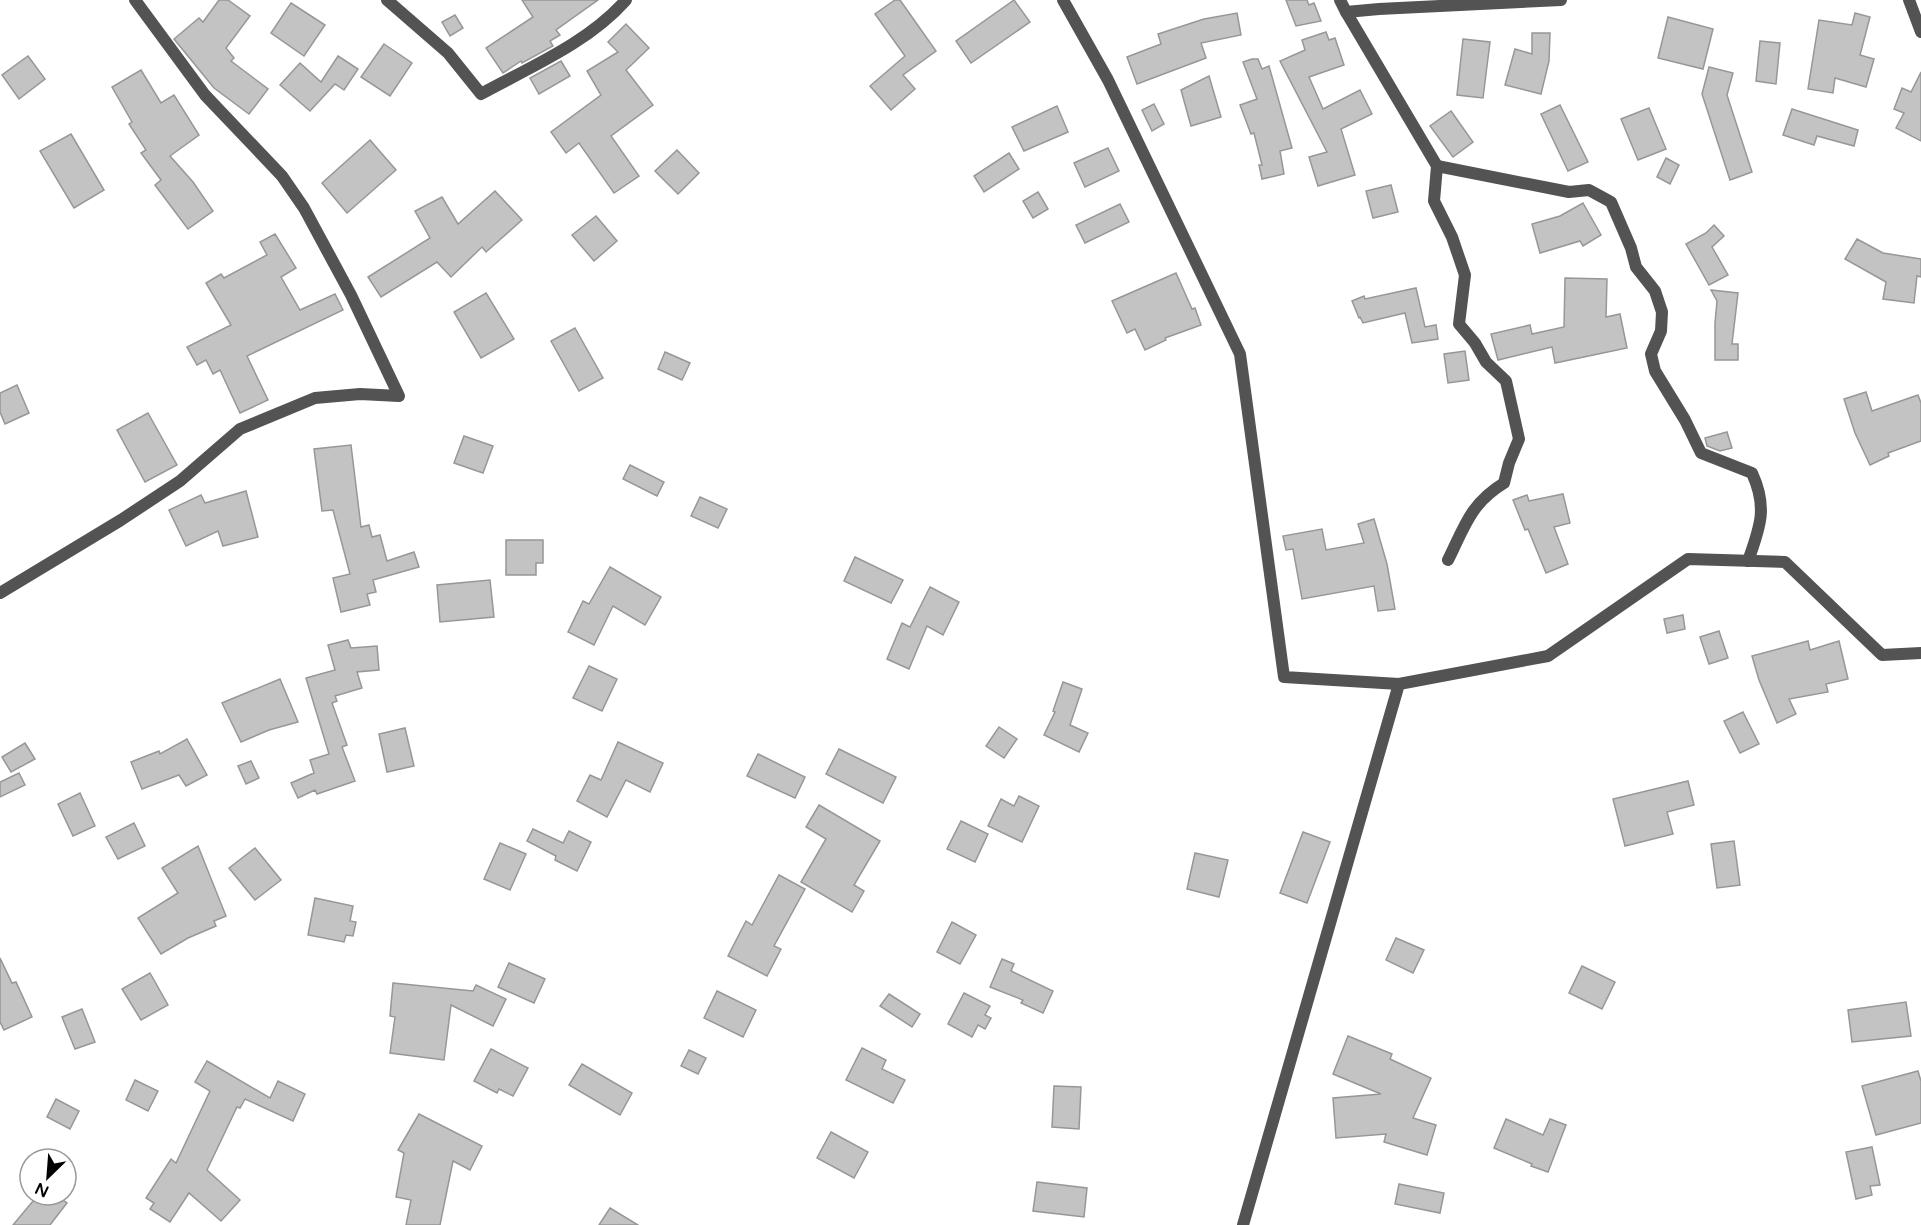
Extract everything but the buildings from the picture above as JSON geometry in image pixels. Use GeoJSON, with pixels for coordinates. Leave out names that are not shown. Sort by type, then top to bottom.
{"type":"FeatureCollection","features":[{"type":"Feature","properties":{"kind":"street"},"geometry":{"type":"LineString","coordinates":[[0,593],[121,520],[180,481],[240,429],[315,398],[360,394],[399,396],[346,285],[304,208],[282,176],[205,95],[160,38],[135,0]]}},
{"type":"Feature","properties":{"kind":"street"},"geometry":{"type":"LineString","coordinates":[[387,0],[448,53],[481,94],[587,34],[627,0]]}},
{"type":"Feature","properties":{"kind":"street"},"geometry":{"type":"LineString","coordinates":[[1063,0],[1108,80],[1240,354],[1284,677],[1399,684],[1548,656],[1688,559],[1785,562],[1882,655],[1921,653]]}},
{"type":"Feature","properties":{"kind":"street"},"geometry":{"type":"LineString","coordinates":[[1340,0],[1437,166],[1434,201],[1452,237],[1465,275],[1459,324],[1486,362],[1506,381],[1520,439],[1509,463],[1504,483],[1488,494],[1473,509],[1448,560]]}},
{"type":"Feature","properties":{"kind":"street"},"geometry":{"type":"LineString","coordinates":[[1346,12],[1462,2],[1561,0]]}},
{"type":"Feature","properties":{"kind":"street"},"geometry":{"type":"LineString","coordinates":[[1909,0],[1921,32]]}},
{"type":"Feature","properties":{"kind":"street"},"geometry":{"type":"LineString","coordinates":[[1437,166],[1569,192],[1589,190],[1611,202],[1631,248],[1636,267],[1655,291],[1662,312],[1661,331],[1651,354],[1655,371],[1685,420],[1701,453],[1752,473],[1759,490],[1761,525],[1748,561]]}},
{"type":"Feature","properties":{"kind":"street"},"geometry":{"type":"LineString","coordinates":[[1243,1225],[1399,684]]}}]}
